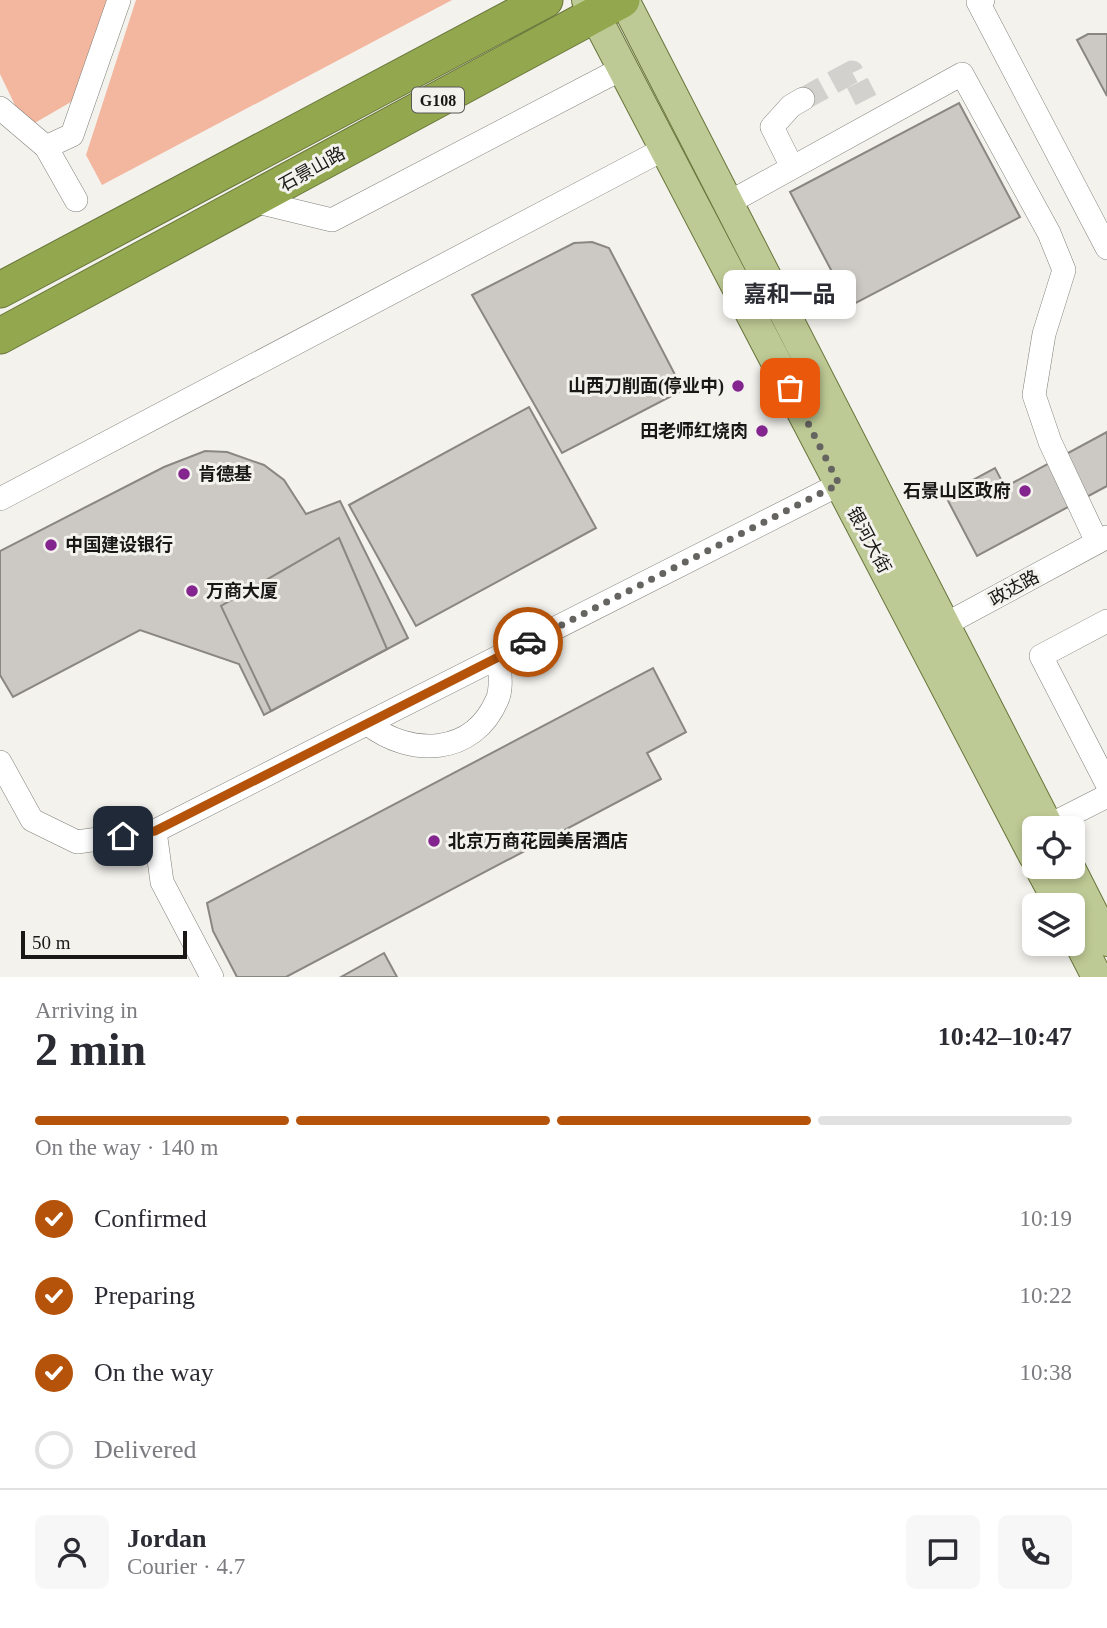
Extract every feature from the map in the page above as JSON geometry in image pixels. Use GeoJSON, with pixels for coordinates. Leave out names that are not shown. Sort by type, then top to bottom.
{"type":"FeatureCollection","features":[{"type":"Feature","properties":{"kind":"highway","name":"G108"},"geometry":{"type":"LineString","coordinates":[[0,290],[545,0]]}},
{"type":"Feature","properties":{"kind":"highway","name":"石景山路"},"geometry":{"type":"LineString","coordinates":[[0,335],[253,201],[607,4]]}},
{"type":"Feature","properties":{"kind":"main road","name":"银河大街"},"geometry":{"type":"LineString","coordinates":[[607,4],[623,68],[839,484],[933,631],[1042,816]]}},
{"type":"Feature","properties":{"kind":"main road","name":"银河大街"},"geometry":{"type":"LineString","coordinates":[[607,4],[730,202],[933,631],[1022,829]]}},
{"type":"Feature","properties":{"kind":"main road"},"geometry":{"type":"LineString","coordinates":[[1076,879],[1107,941]]}},
{"type":"Feature","properties":{"kind":"main road"},"geometry":{"type":"LineString","coordinates":[[1085,954],[1097,977]]}},
{"type":"Feature","properties":{"kind":"street"},"geometry":{"type":"LineString","coordinates":[[46,147],[72,135],[119,0]]}},
{"type":"Feature","properties":{"kind":"street"},"geometry":{"type":"LineString","coordinates":[[983,0],[978,2],[1106,243]]}},
{"type":"Feature","properties":{"kind":"street"},"geometry":{"type":"LineString","coordinates":[[253,201],[332,220],[623,68]]}},
{"type":"Feature","properties":{"kind":"street"},"geometry":{"type":"LineString","coordinates":[[730,202],[962,74],[1049,233],[1064,270],[1044,334],[1034,395],[1050,442],[1102,540]]}},
{"type":"Feature","properties":{"kind":"street"},"geometry":{"type":"LineString","coordinates":[[792,167],[772,127],[791,106],[803,99]]}},
{"type":"Feature","properties":{"kind":"street"},"geometry":{"type":"LineString","coordinates":[[0,108],[46,147],[76,200]]}},
{"type":"Feature","properties":{"kind":"street"},"geometry":{"type":"LineString","coordinates":[[0,499],[666,148]]}},
{"type":"Feature","properties":{"kind":"street"},"geometry":{"type":"LineString","coordinates":[[0,762],[32,820],[77,842],[155,831],[839,484]]}},
{"type":"Feature","properties":{"kind":"street","name":"政达路"},"geometry":{"type":"LineString","coordinates":[[933,631],[1102,540]]}},
{"type":"Feature","properties":{"kind":"street"},"geometry":{"type":"LineString","coordinates":[[1107,621],[1041,656],[1107,785]]}},
{"type":"Feature","properties":{"kind":"street"},"geometry":{"type":"LineString","coordinates":[[368,724],[401,744],[427,749],[466,735],[489,713],[497,700],[499,657]]}},
{"type":"Feature","properties":{"kind":"street"},"geometry":{"type":"LineString","coordinates":[[1069,816],[1107,796]]}},
{"type":"Feature","properties":{"kind":"street"},"geometry":{"type":"LineString","coordinates":[[155,831],[162,882],[212,977]]}},
{"type":"Feature","properties":{"kind":"shaded area"},"geometry":{"type":"Polygon","coordinates":[[[0,0],[114,0],[83,95],[26,128],[0,74],[0,0]]]}},
{"type":"Feature","properties":{"kind":"shaded area"},"geometry":{"type":"Polygon","coordinates":[[[136,0],[452,0],[102,185],[86,155],[136,0]]]}},
{"type":"Feature","properties":{"kind":"building"},"geometry":{"type":"Polygon","coordinates":[[[1088,34],[1107,34],[1107,96],[1077,40],[1088,34]]]}},
{"type":"Feature","properties":{"kind":"building"},"geometry":{"type":"Polygon","coordinates":[[[959,103],[1020,217],[850,306],[790,192],[959,103]]]}},
{"type":"Feature","properties":{"kind":"building"},"geometry":{"type":"Polygon","coordinates":[[[592,242],[609,248],[683,390],[562,453],[472,295],[574,243],[592,242]]]}},
{"type":"Feature","properties":{"kind":"building"},"geometry":{"type":"Polygon","coordinates":[[[529,407],[596,528],[416,626],[349,505],[529,407]]]}},
{"type":"Feature","properties":{"kind":"building","name":"石景山区政府"},"geometry":{"type":"Polygon","coordinates":[[[1107,432],[1107,486],[977,556],[945,495],[995,468],[1005,487],[1107,432]]]}},
{"type":"Feature","properties":{"kind":"building","name":"万商大厦"},"geometry":{"type":"Polygon","coordinates":[[[205,451],[227,452],[264,465],[284,480],[306,514],[340,501],[408,638],[264,715],[239,664],[140,630],[13,697],[0,675],[0,551],[164,467],[205,451]]]}},
{"type":"Feature","properties":{"kind":"building"},"geometry":{"type":"Polygon","coordinates":[[[339,538],[387,649],[271,711],[221,606],[339,538]]]}},
{"type":"Feature","properties":{"kind":"building","name":"北京万商花园美居酒店"},"geometry":{"type":"Polygon","coordinates":[[[653,668],[686,732],[647,753],[661,779],[286,977],[237,977],[213,931],[207,903],[653,668]]]}},
{"type":"Feature","properties":{"kind":"building"},"geometry":{"type":"Polygon","coordinates":[[[384,953],[397,977],[341,977],[384,953]]]}},
{"type":"Feature","properties":{"kind":"tunnel"},"geometry":{"type":"LineString","coordinates":[[803,99],[852,72],[866,100]]}},
{"type":"Feature","properties":{"kind":"way so far"},"geometry":{"type":"LineString","coordinates":[[528,642],[839,484],[790,388]]}},
{"type":"Feature","properties":{"kind":"place","name":"山西刀削面(停业中)"},"geometry":{"type":"Point","coordinates":[738,386]}},
{"type":"Feature","properties":{"kind":"place","name":"嘉和一品"},"geometry":{"type":"Point","coordinates":[790,388]}},
{"type":"Feature","properties":{"kind":"place","name":"田老师红烧肉"},"geometry":{"type":"Point","coordinates":[762,431]}},
{"type":"Feature","properties":{"kind":"place","name":"肯德基"},"geometry":{"type":"Point","coordinates":[184,474]}},
{"type":"Feature","properties":{"kind":"place","name":"石景山区政府"},"geometry":{"type":"Point","coordinates":[1025,491]}},
{"type":"Feature","properties":{"kind":"place","name":"中国建设银行"},"geometry":{"type":"Point","coordinates":[51,545]}},
{"type":"Feature","properties":{"kind":"place","name":"万商大厦"},"geometry":{"type":"Point","coordinates":[192,591]}},
{"type":"Feature","properties":{"kind":"place","name":"北京万商花园美居酒店"},"geometry":{"type":"Point","coordinates":[434,841]}},
{"type":"Feature","properties":{"kind":"route"},"geometry":{"type":"LineString","coordinates":[[123,836],[155,831],[528,642]]}}]}
